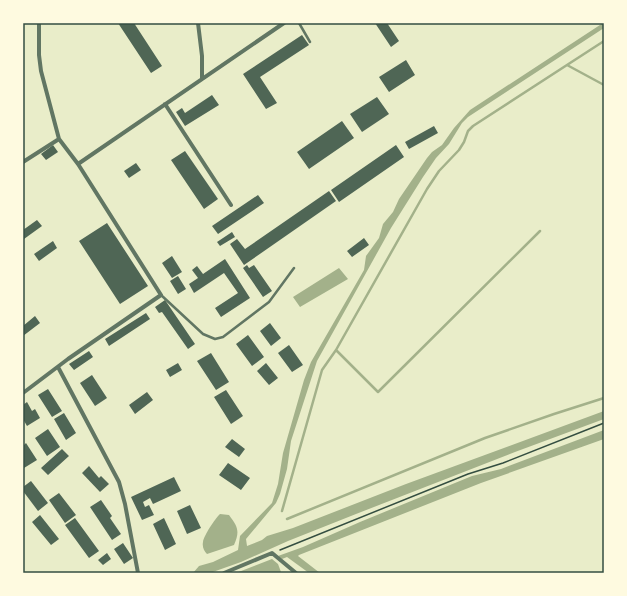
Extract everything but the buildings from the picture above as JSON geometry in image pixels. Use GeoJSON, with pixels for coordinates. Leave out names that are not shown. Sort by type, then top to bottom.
{"type":"FeatureCollection","features":[{"type":"Feature","properties":{"kind":"street"},"geometry":{"type":"LineString","coordinates":[[23,393],[162,295],[78,164],[58,139],[41,71],[39,55],[39,23]]}},
{"type":"Feature","properties":{"kind":"street"},"geometry":{"type":"LineString","coordinates":[[198,23],[202,56],[202,79]]}},
{"type":"Feature","properties":{"kind":"street"},"geometry":{"type":"LineString","coordinates":[[78,164],[284,23]]}},
{"type":"Feature","properties":{"kind":"street"},"geometry":{"type":"LineString","coordinates":[[165,104],[230,205]]}},
{"type":"Feature","properties":{"kind":"street"},"geometry":{"type":"LineString","coordinates":[[23,162],[58,139]]}},
{"type":"Feature","properties":{"kind":"street"},"geometry":{"type":"LineString","coordinates":[[58,367],[119,482],[125,504],[138,573]]}},
{"type":"Feature","properties":{"kind":"street"},"geometry":{"type":"LineString","coordinates":[[224,573],[272,553],[296,573]]}},
{"type":"Feature","properties":{"kind":"lane"},"geometry":{"type":"LineString","coordinates":[[299,23],[310,42]]}},
{"type":"Feature","properties":{"kind":"lane"},"geometry":{"type":"LineString","coordinates":[[162,295],[203,334],[215,339],[223,337],[269,302],[294,268]]}},
{"type":"Feature","properties":{"kind":"path"},"geometry":{"type":"LineString","coordinates":[[272,553],[468,474],[503,463],[604,424]]}},
{"type":"Feature","properties":{"kind":"shaded area"},"geometry":{"type":"Polygon","coordinates":[[[603,23],[604,28],[468,117],[423,177],[391,228],[317,361],[291,441],[287,469],[280,494],[276,503],[246,539],[247,546],[262,540],[267,536],[293,528],[406,484],[604,411],[604,419],[356,514],[288,541],[241,562],[210,573],[193,573],[199,566],[213,562],[238,550],[240,536],[272,503],[278,484],[283,453],[304,380],[311,362],[364,270],[366,256],[379,238],[383,224],[393,212],[399,199],[427,158],[432,152],[442,145],[454,128],[470,110],[603,23]]]}},
{"type":"Feature","properties":{"kind":"shaded area"},"geometry":{"type":"Polygon","coordinates":[[[339,268],[348,279],[300,307],[293,297],[339,268]]]}},
{"type":"Feature","properties":{"kind":"shaded area"},"geometry":{"type":"Polygon","coordinates":[[[604,430],[604,439],[481,483],[298,556],[320,573],[309,573],[287,557],[282,559],[278,556],[303,547],[472,476],[501,469],[604,430]]]}},
{"type":"Feature","properties":{"kind":"shaded area"},"geometry":{"type":"Polygon","coordinates":[[[220,514],[229,515],[234,523],[237,529],[236,540],[234,545],[207,554],[203,547],[205,535],[220,514]]]}},
{"type":"Feature","properties":{"kind":"shaded area"},"geometry":{"type":"Polygon","coordinates":[[[272,559],[278,564],[281,572],[236,573],[272,559]]]}},
{"type":"Feature","properties":{"kind":"waterway"},"geometry":{"type":"LineString","coordinates":[[282,511],[322,370],[336,350],[427,189],[439,171],[459,150],[468,131],[473,126],[604,41]]}},
{"type":"Feature","properties":{"kind":"waterway"},"geometry":{"type":"LineString","coordinates":[[567,65],[604,85]]}},
{"type":"Feature","properties":{"kind":"waterway"},"geometry":{"type":"LineString","coordinates":[[336,350],[378,392],[540,231]]}},
{"type":"Feature","properties":{"kind":"waterway"},"geometry":{"type":"LineString","coordinates":[[287,519],[485,438],[604,398]]}}]}
